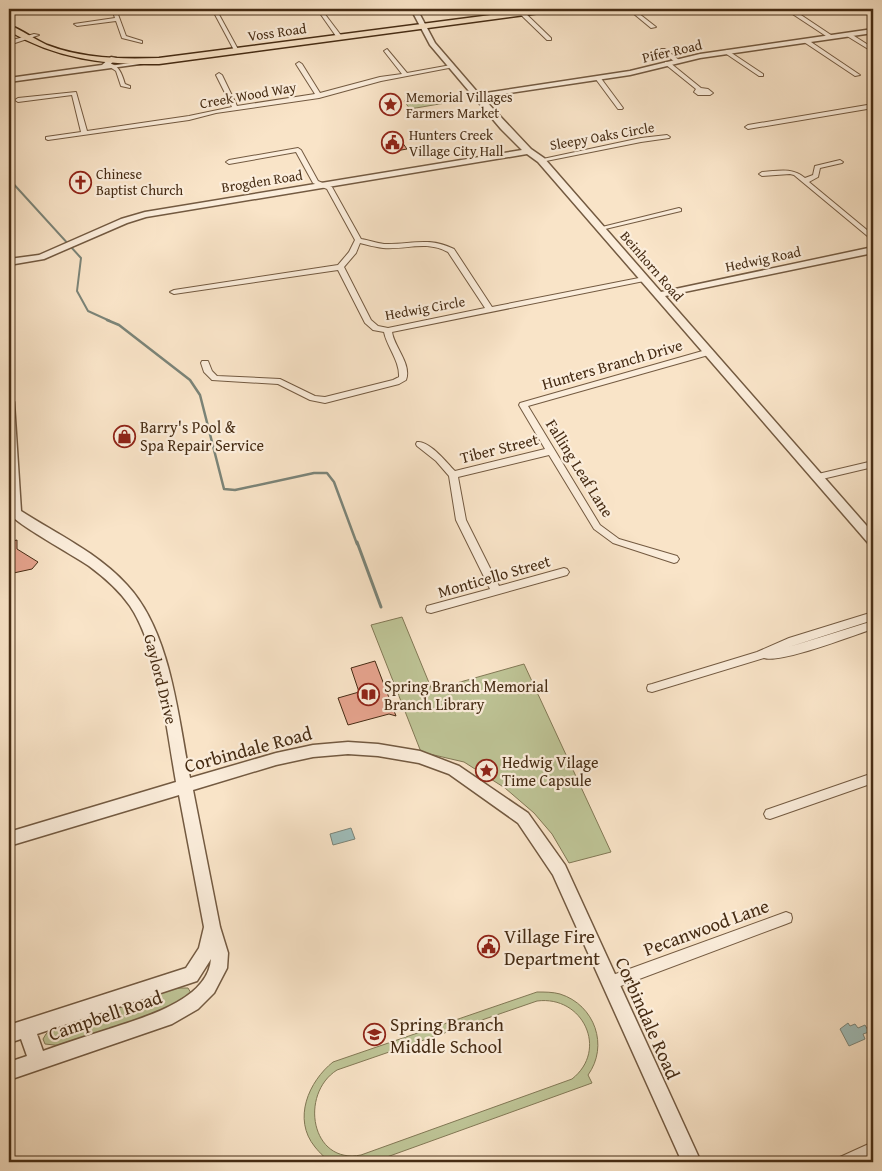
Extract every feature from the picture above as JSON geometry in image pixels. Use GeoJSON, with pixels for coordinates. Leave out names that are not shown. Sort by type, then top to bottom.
{"type":"FeatureCollection","features":[{"type":"Feature","properties":{"kind":"main road","name":"Voss Road"},"geometry":{"type":"LineString","coordinates":[[9,28],[43,47],[69,56],[112,63],[159,61],[523,11],[555,9]]}},
{"type":"Feature","properties":{"kind":"main road","name":"Voss Road"},"geometry":{"type":"LineString","coordinates":[[9,19],[59,47],[112,63],[237,50]]}},
{"type":"Feature","properties":{"kind":"street"},"geometry":{"type":"LineString","coordinates":[[114,9],[124,37],[140,42]]}},
{"type":"Feature","properties":{"kind":"street"},"geometry":{"type":"LineString","coordinates":[[214,9],[237,50]]}},
{"type":"Feature","properties":{"kind":"street"},"geometry":{"type":"LineString","coordinates":[[319,9],[339,36]]}},
{"type":"Feature","properties":{"kind":"street","name":"Beinhorn Road"},"geometry":{"type":"LineString","coordinates":[[414,9],[432,44],[452,68],[528,150],[541,160],[873,541]]}},
{"type":"Feature","properties":{"kind":"street"},"geometry":{"type":"LineString","coordinates":[[630,9],[653,27]]}},
{"type":"Feature","properties":{"kind":"street"},"geometry":{"type":"LineString","coordinates":[[869,9],[873,11]]}},
{"type":"Feature","properties":{"kind":"street"},"geometry":{"type":"LineString","coordinates":[[790,10],[831,37]]}},
{"type":"Feature","properties":{"kind":"street"},"geometry":{"type":"LineString","coordinates":[[523,11],[549,39]]}},
{"type":"Feature","properties":{"kind":"street"},"geometry":{"type":"LineString","coordinates":[[78,24],[118,19]]}},
{"type":"Feature","properties":{"kind":"street","name":"Pifer Road"},"geometry":{"type":"LineString","coordinates":[[477,96],[646,70],[667,63],[727,52],[873,31]]}},
{"type":"Feature","properties":{"kind":"street"},"geometry":{"type":"LineString","coordinates":[[9,43],[36,35]]}},
{"type":"Feature","properties":{"kind":"street"},"geometry":{"type":"LineString","coordinates":[[849,35],[873,50]]}},
{"type":"Feature","properties":{"kind":"street"},"geometry":{"type":"LineString","coordinates":[[806,41],[857,76]]}},
{"type":"Feature","properties":{"kind":"street"},"geometry":{"type":"LineString","coordinates":[[387,50],[406,74]]}},
{"type":"Feature","properties":{"kind":"street"},"geometry":{"type":"LineString","coordinates":[[662,50],[677,61]]}},
{"type":"Feature","properties":{"kind":"street"},"geometry":{"type":"LineString","coordinates":[[727,52],[761,75]]}},
{"type":"Feature","properties":{"kind":"street"},"geometry":{"type":"LineString","coordinates":[[9,80],[73,72],[112,63],[118,70],[123,85],[128,88]]}},
{"type":"Feature","properties":{"kind":"street"},"geometry":{"type":"LineString","coordinates":[[667,63],[699,90]]}},
{"type":"Feature","properties":{"kind":"street"},"geometry":{"type":"LineString","coordinates":[[299,64],[319,96]]}},
{"type":"Feature","properties":{"kind":"street","name":"Creek Wood Way"},"geometry":{"type":"LineString","coordinates":[[48,138],[189,118],[235,108],[319,96],[406,74],[452,68]]}},
{"type":"Feature","properties":{"kind":"street"},"geometry":{"type":"LineString","coordinates":[[219,75],[235,108]]}},
{"type":"Feature","properties":{"kind":"street"},"geometry":{"type":"LineString","coordinates":[[598,78],[620,108]]}},
{"type":"Feature","properties":{"kind":"street"},"geometry":{"type":"LineString","coordinates":[[18,100],[74,93],[84,132]]}},
{"type":"Feature","properties":{"kind":"street"},"geometry":{"type":"LineString","coordinates":[[748,127],[873,106]]}},
{"type":"Feature","properties":{"kind":"street","name":"Sleepy Oaks Circle"},"geometry":{"type":"LineString","coordinates":[[541,160],[640,140],[666,137]]}},
{"type":"Feature","properties":{"kind":"street"},"geometry":{"type":"LineString","coordinates":[[174,292],[340,267],[352,254],[358,240],[330,188],[315,182],[298,150],[229,162]]}},
{"type":"Feature","properties":{"kind":"street","name":"Brogden Road"},"geometry":{"type":"LineString","coordinates":[[9,262],[40,257],[60,250],[124,220],[145,215],[528,150]]}},
{"type":"Feature","properties":{"kind":"street"},"geometry":{"type":"LineString","coordinates":[[804,181],[816,176],[817,167],[840,162]]}},
{"type":"Feature","properties":{"kind":"street"},"geometry":{"type":"LineString","coordinates":[[762,174],[790,172],[804,181],[873,238]]}},
{"type":"Feature","properties":{"kind":"street"},"geometry":{"type":"LineString","coordinates":[[601,228],[679,210]]}},
{"type":"Feature","properties":{"kind":"street","name":"Hedwig Circle"},"geometry":{"type":"LineString","coordinates":[[358,240],[384,246],[419,242],[438,244],[445,247],[451,251],[490,310]]}},
{"type":"Feature","properties":{"kind":"street","name":"Hedwig Road"},"geometry":{"type":"LineString","coordinates":[[658,294],[873,250]]}},
{"type":"Feature","properties":{"kind":"street","name":"Hedwig Circle"},"geometry":{"type":"LineString","coordinates":[[340,267],[368,321],[376,328],[388,330],[644,278]]}},
{"type":"Feature","properties":{"kind":"street"},"geometry":{"type":"LineString","coordinates":[[205,363],[208,372],[215,378],[280,382],[313,398],[330,400],[396,382],[403,378],[404,370],[388,338],[388,330]]}},
{"type":"Feature","properties":{"kind":"street","name":"Hunters Branch Drive"},"geometry":{"type":"LineString","coordinates":[[523,405],[709,352]]}},
{"type":"Feature","properties":{"kind":"street","name":"Gaylord Drive"},"geometry":{"type":"LineString","coordinates":[[9,402],[12,514],[87,558],[122,587],[134,602],[147,626],[160,662],[212,927],[220,953],[220,968],[208,987]]}},
{"type":"Feature","properties":{"kind":"street","name":"Falling Leaf Lane"},"geometry":{"type":"LineString","coordinates":[[523,405],[597,527],[616,541],[674,559]]}},
{"type":"Feature","properties":{"kind":"street"},"geometry":{"type":"LineString","coordinates":[[420,444],[430,451],[453,475],[461,520],[496,591]]}},
{"type":"Feature","properties":{"kind":"street","name":"Tiber Street"},"geometry":{"type":"LineString","coordinates":[[453,475],[551,451]]}},
{"type":"Feature","properties":{"kind":"street"},"geometry":{"type":"LineString","coordinates":[[818,477],[873,464]]}},
{"type":"Feature","properties":{"kind":"street","name":"Monticello Street"},"geometry":{"type":"LineString","coordinates":[[431,609],[564,572]]}},
{"type":"Feature","properties":{"kind":"street"},"geometry":{"type":"LineString","coordinates":[[652,688],[760,655],[793,641],[873,616]]}},
{"type":"Feature","properties":{"kind":"street"},"geometry":{"type":"LineString","coordinates":[[760,655],[784,653],[873,626]]}},
{"type":"Feature","properties":{"kind":"street","name":"Corbindale Road"},"geometry":{"type":"LineString","coordinates":[[9,839],[276,759],[329,749],[378,750],[420,757],[444,765],[523,818],[559,870],[692,1162]]}},
{"type":"Feature","properties":{"kind":"street"},"geometry":{"type":"LineString","coordinates":[[770,814],[873,778]]}},
{"type":"Feature","properties":{"kind":"street","name":"Pecanwood Lane"},"geometry":{"type":"LineString","coordinates":[[610,983],[786,918]]}},
{"type":"Feature","properties":{"kind":"street","name":"Gaylord Drive"},"geometry":{"type":"LineString","coordinates":[[191,975],[207,951],[212,927]]}},
{"type":"Feature","properties":{"kind":"street"},"geometry":{"type":"LineString","coordinates":[[191,975],[208,987]]}},
{"type":"Feature","properties":{"kind":"street","name":"Campbell Road"},"geometry":{"type":"LineString","coordinates":[[9,1034],[191,975]]}},
{"type":"Feature","properties":{"kind":"street","name":"Campbell Road"},"geometry":{"type":"LineString","coordinates":[[9,1071],[166,1018],[192,1004],[208,987]]}},
{"type":"Feature","properties":{"kind":"street"},"geometry":{"type":"LineString","coordinates":[[26,1028],[38,1060]]}},
{"type":"Feature","properties":{"kind":"street"},"geometry":{"type":"LineString","coordinates":[[845,1162],[873,1149]]}},
{"type":"Feature","properties":{"kind":"green space"},"geometry":{"type":"Polygon","coordinates":[[[445,95],[451,102],[410,109],[404,101],[445,95]]]}},
{"type":"Feature","properties":{"kind":"green space"},"geometry":{"type":"Polygon","coordinates":[[[402,617],[432,690],[524,664],[611,852],[569,863],[552,834],[534,813],[505,788],[464,762],[421,752],[371,625],[402,617]]]}},
{"type":"Feature","properties":{"kind":"green space"},"geometry":{"type":"Polygon","coordinates":[[[175,988],[188,988],[191,993],[180,1006],[63,1046],[45,1044],[43,1039],[46,1034],[60,1023],[175,988]]]}},
{"type":"Feature","properties":{"kind":"green space"},"geometry":{"type":"Polygon","coordinates":[[[537,992],[552,992],[572,999],[590,1017],[598,1040],[594,1064],[588,1075],[592,1083],[373,1162],[338,1163],[331,1161],[319,1152],[308,1136],[304,1113],[306,1101],[317,1079],[333,1062],[537,992]],[[537,1001],[337,1070],[325,1081],[318,1095],[315,1110],[316,1125],[321,1139],[331,1149],[344,1155],[361,1155],[572,1079],[583,1067],[589,1054],[589,1040],[586,1027],[578,1015],[567,1007],[553,1001],[537,1001]]]}},
{"type":"Feature","properties":{"kind":"water"},"geometry":{"type":"Polygon","coordinates":[[[351,828],[355,839],[333,845],[330,834],[351,828]]]}},
{"type":"Feature","properties":{"kind":"water"},"geometry":{"type":"Polygon","coordinates":[[[848,1023],[850,1026],[855,1024],[858,1028],[865,1025],[869,1032],[863,1034],[865,1039],[849,1046],[840,1029],[848,1023]]]}},
{"type":"Feature","properties":{"kind":"building","name":"Hunters Creek Village City Hall"},"geometry":{"type":"Polygon","coordinates":[[[399,138],[407,149],[390,152],[382,141],[399,138]]]}},
{"type":"Feature","properties":{"kind":"building"},"geometry":{"type":"Polygon","coordinates":[[[17,540],[17,549],[38,562],[32,569],[9,574],[9,542],[17,540]]]}},
{"type":"Feature","properties":{"kind":"building","name":"Spring Branch Memorial Branch Library"},"geometry":{"type":"Polygon","coordinates":[[[375,661],[396,716],[389,714],[348,725],[338,698],[359,692],[351,668],[375,661]]]}},
{"type":"Feature","properties":{"kind":"waterway"},"geometry":{"type":"LineString","coordinates":[[9,179],[81,258],[77,291],[88,311],[110,321]]}},
{"type":"Feature","properties":{"kind":"waterway"},"geometry":{"type":"LineString","coordinates":[[107,320],[119,325],[190,380],[200,395],[224,489],[235,490],[314,473],[327,473],[334,482],[357,544]]}},
{"type":"Feature","properties":{"kind":"waterway"},"geometry":{"type":"LineString","coordinates":[[357,542],[381,607]]}},
{"type":"Feature","properties":{"kind":"place","name":"Memorial Villages Farmers Market"},"geometry":{"type":"Point","coordinates":[390,105]}},
{"type":"Feature","properties":{"kind":"place","name":"Hunters Creek Village City Hall"},"geometry":{"type":"Point","coordinates":[393,143]}},
{"type":"Feature","properties":{"kind":"place","name":"Chinese Baptist Church"},"geometry":{"type":"Point","coordinates":[80,182]}},
{"type":"Feature","properties":{"kind":"place","name":"Barry's Pool & Spa Repair Service"},"geometry":{"type":"Point","coordinates":[124,436]}},
{"type":"Feature","properties":{"kind":"place","name":"Spring Branch Memorial Branch Library"},"geometry":{"type":"Point","coordinates":[368,695]}},
{"type":"Feature","properties":{"kind":"place","name":"Hedwig Vilage Time Capsule"},"geometry":{"type":"Point","coordinates":[486,771]}},
{"type":"Feature","properties":{"kind":"place","name":"Village Fire Department"},"geometry":{"type":"Point","coordinates":[488,947]}},
{"type":"Feature","properties":{"kind":"place","name":"Spring Branch Middle School"},"geometry":{"type":"Point","coordinates":[374,1035]}}]}
